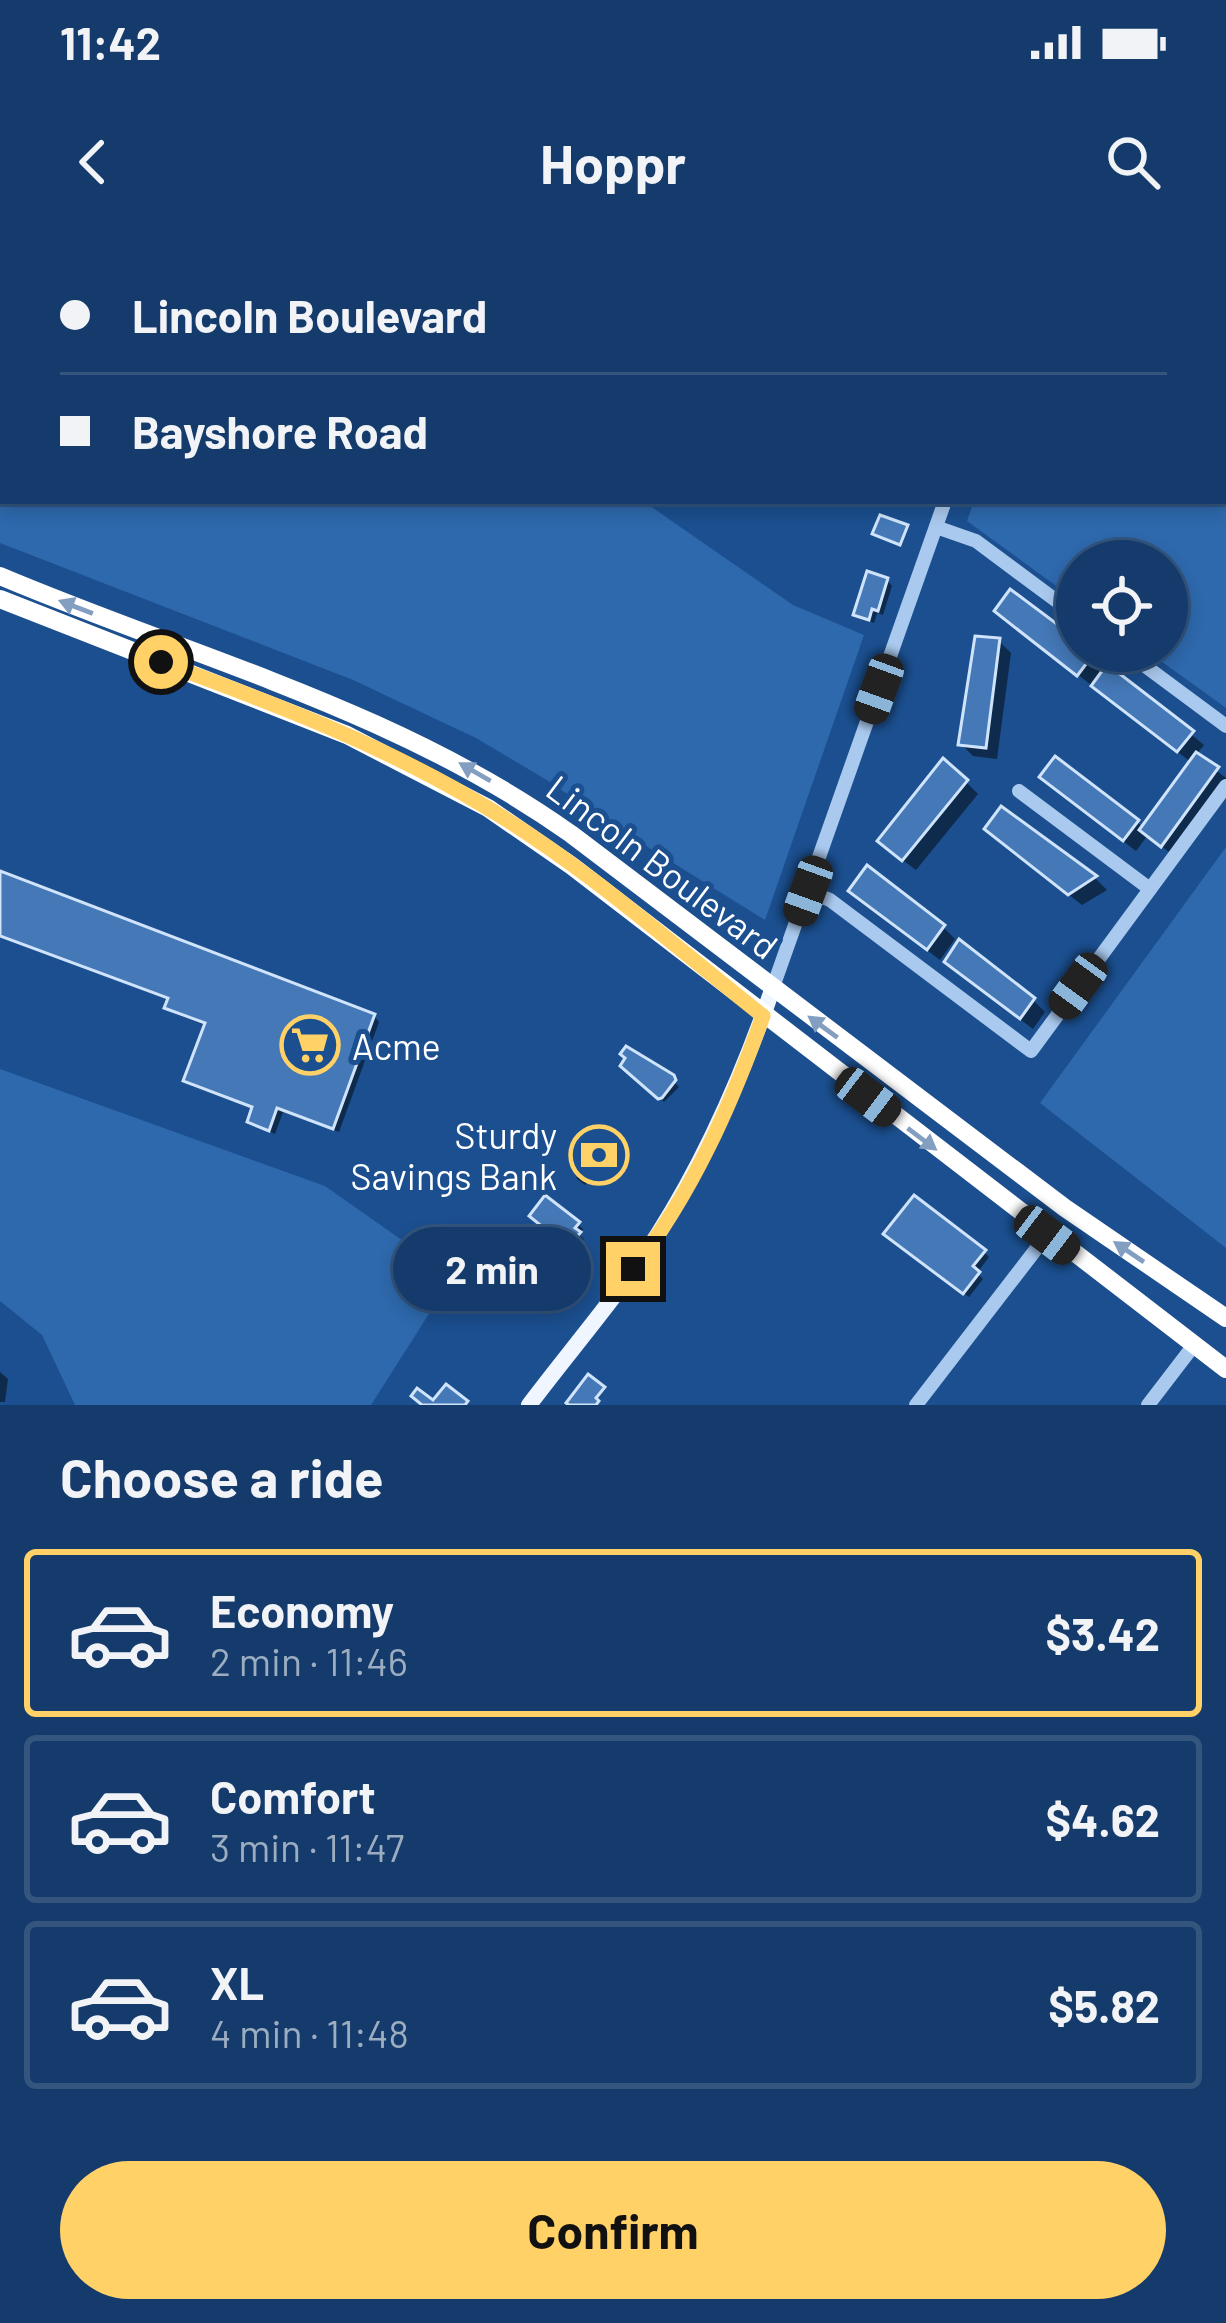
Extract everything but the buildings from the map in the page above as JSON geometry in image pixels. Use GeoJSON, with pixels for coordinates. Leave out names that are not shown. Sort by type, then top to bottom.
{"type":"FeatureCollection","features":[{"type":"Feature","properties":{"kind":"highway","name":"Lincoln Boulevard"},"geometry":{"type":"LineString","coordinates":[[0,576],[294,687],[458,762],[571,834],[1065,1208],[1226,1318]]}},
{"type":"Feature","properties":{"kind":"highway","name":"Lincoln Boulevard"},"geometry":{"type":"LineString","coordinates":[[0,599],[320,723],[454,789],[543,845],[1226,1369]]}},
{"type":"Feature","properties":{"kind":"main road"},"geometry":{"type":"LineString","coordinates":[[529,1405],[640,1260],[682,1196],[725,1113],[772,990]]}},
{"type":"Feature","properties":{"kind":"street"},"geometry":{"type":"LineString","coordinates":[[772,990],[944,504]]}},
{"type":"Feature","properties":{"kind":"street"},"geometry":{"type":"LineString","coordinates":[[936,527],[976,541],[1056,600]]}},
{"type":"Feature","properties":{"kind":"street"},"geometry":{"type":"LineString","coordinates":[[1153,672],[1226,726]]}},
{"type":"Feature","properties":{"kind":"street"},"geometry":{"type":"LineString","coordinates":[[808,891],[830,900],[1031,1051],[1226,786]]}},
{"type":"Feature","properties":{"kind":"street"},"geometry":{"type":"LineString","coordinates":[[1018,791],[1150,889]]}},
{"type":"Feature","properties":{"kind":"street"},"geometry":{"type":"LineString","coordinates":[[916,1405],[1047,1235]]}},
{"type":"Feature","properties":{"kind":"street"},"geometry":{"type":"LineString","coordinates":[[1148,1405],[1194,1345]]}},
{"type":"Feature","properties":{"kind":"shaded area"},"geometry":{"type":"Polygon","coordinates":[[[0,504],[647,504],[793,605],[864,635],[765,920],[638,841],[631,843],[555,785],[476,738],[353,680],[0,543],[0,504]]]}},
{"type":"Feature","properties":{"kind":"shaded area"},"geometry":{"type":"Polygon","coordinates":[[[973,504],[1226,504],[1226,708],[1176,672],[1188,672],[1188,540],[1056,540],[1056,586],[967,521],[973,504]]]}},
{"type":"Feature","properties":{"kind":"shaded area"},"geometry":{"type":"Polygon","coordinates":[[[1226,847],[1226,1248],[1040,1103],[1226,847]]]}},
{"type":"Feature","properties":{"kind":"shaded area"},"geometry":{"type":"Polygon","coordinates":[[[0,1069],[325,1186],[453,1276],[371,1405],[75,1405],[42,1335],[0,1301],[0,1069]]]}},
{"type":"Feature","properties":{"kind":"place","name":"Acme"},"geometry":{"type":"Point","coordinates":[310,1045]}},
{"type":"Feature","properties":{"kind":"place","name":"Sturdy Savings Bank"},"geometry":{"type":"Point","coordinates":[599,1155]}},
{"type":"Feature","properties":{"kind":"route"},"geometry":{"type":"LineString","coordinates":[[161,662],[347,735],[488,808],[572,866],[763,1016],[716,1132],[682,1196],[633,1269]]}}]}
